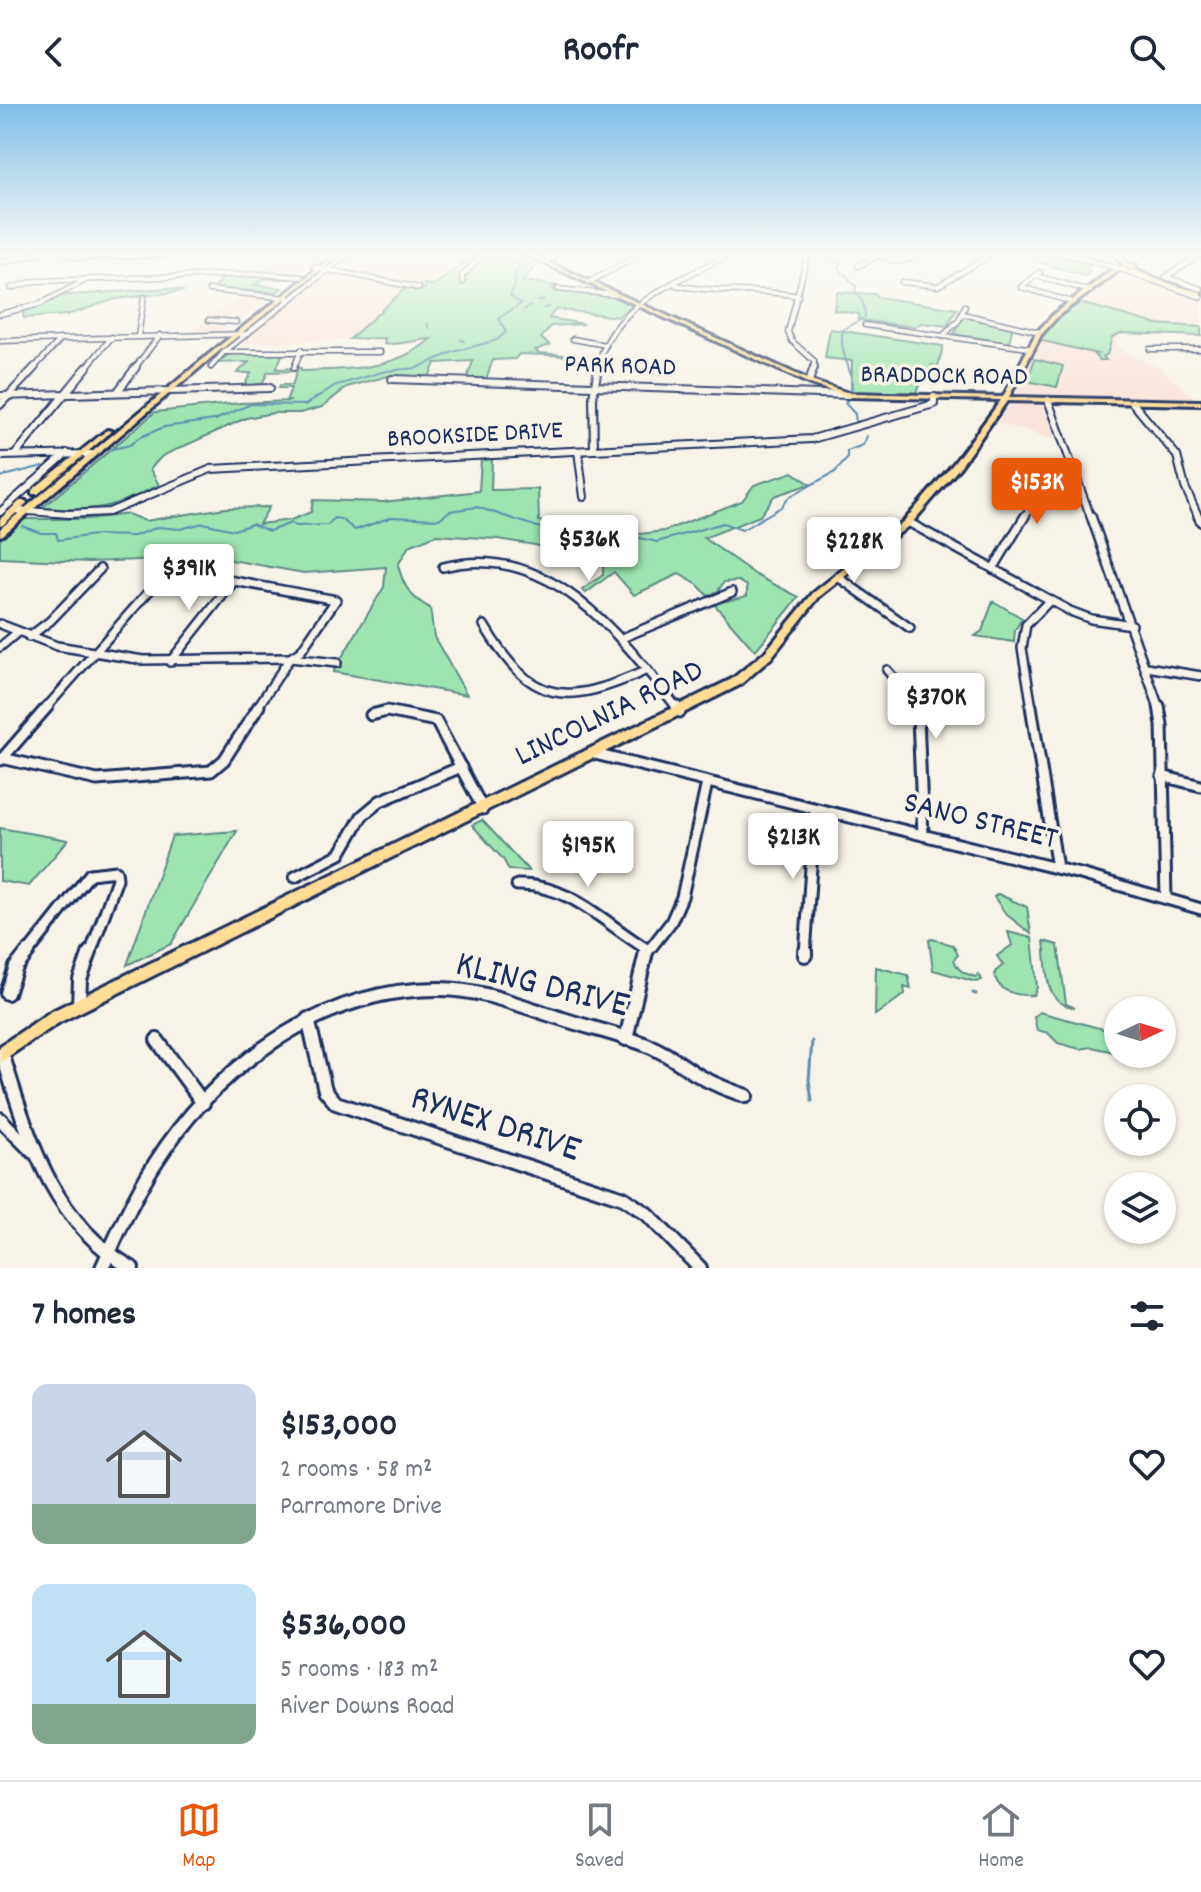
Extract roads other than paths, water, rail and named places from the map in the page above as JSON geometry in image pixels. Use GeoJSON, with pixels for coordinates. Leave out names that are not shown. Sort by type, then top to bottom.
{"type":"FeatureCollection","features":[{"type":"Feature","properties":{"kind":"main road"},"geometry":{"type":"LineString","coordinates":[[0,523],[19,511],[230,333],[269,307]]}},
{"type":"Feature","properties":{"kind":"main road"},"geometry":{"type":"LineString","coordinates":[[88,452],[220,352],[271,307]]}},
{"type":"Feature","properties":{"kind":"main road","name":"BRADDOCK ROAD"},"geometry":{"type":"LineString","coordinates":[[653,307],[809,381],[848,395],[1201,403]]}},
{"type":"Feature","properties":{"kind":"main road","name":"LINCOLNIA ROAD"},"geometry":{"type":"LineString","coordinates":[[1,1054],[36,1028],[79,1005],[680,712],[722,691],[752,670],[768,655],[811,600],[887,542],[908,522],[957,465],[1005,399],[1028,348],[1039,332],[1066,307]]}},
{"type":"Feature","properties":{"kind":"main road"},"geometry":{"type":"LineString","coordinates":[[974,398],[989,401],[997,410]]}},
{"type":"Feature","properties":{"kind":"main road"},"geometry":{"type":"LineString","coordinates":[[0,533],[19,511]]}},
{"type":"Feature","properties":{"kind":"street"},"geometry":{"type":"LineString","coordinates":[[0,314],[26,307]]}},
{"type":"Feature","properties":{"kind":"street"},"geometry":{"type":"LineString","coordinates":[[138,336],[142,307]]}},
{"type":"Feature","properties":{"kind":"street"},"geometry":{"type":"LineString","coordinates":[[211,367],[220,352],[247,334],[274,307]]}},
{"type":"Feature","properties":{"kind":"street"},"geometry":{"type":"LineString","coordinates":[[594,450],[590,418],[599,361],[621,318],[635,307]]}},
{"type":"Feature","properties":{"kind":"street"},"geometry":{"type":"LineString","coordinates":[[795,307],[789,336],[814,361],[814,371],[809,381]]}},
{"type":"Feature","properties":{"kind":"street"},"geometry":{"type":"LineString","coordinates":[[943,336],[963,314],[965,307]]}},
{"type":"Feature","properties":{"kind":"street"},"geometry":{"type":"LineString","coordinates":[[963,314],[1039,332]]}},
{"type":"Feature","properties":{"kind":"street"},"geometry":{"type":"LineString","coordinates":[[209,320],[236,322]]}},
{"type":"Feature","properties":{"kind":"street"},"geometry":{"type":"LineString","coordinates":[[865,325],[1028,348]]}},
{"type":"Feature","properties":{"kind":"street"},"geometry":{"type":"LineString","coordinates":[[0,341],[247,334]]}},
{"type":"Feature","properties":{"kind":"street"},"geometry":{"type":"LineString","coordinates":[[118,391],[160,335]]}},
{"type":"Feature","properties":{"kind":"street"},"geometry":{"type":"LineString","coordinates":[[15,455],[112,337]]}},
{"type":"Feature","properties":{"kind":"street"},"geometry":{"type":"LineString","coordinates":[[0,405],[61,339]]}},
{"type":"Feature","properties":{"kind":"street"},"geometry":{"type":"LineString","coordinates":[[573,339],[606,345]]}},
{"type":"Feature","properties":{"kind":"street"},"geometry":{"type":"LineString","coordinates":[[6,346],[12,341]]}},
{"type":"Feature","properties":{"kind":"street"},"geometry":{"type":"LineString","coordinates":[[281,351],[284,344]]}},
{"type":"Feature","properties":{"kind":"street"},"geometry":{"type":"LineString","coordinates":[[1150,349],[1201,349]]}},
{"type":"Feature","properties":{"kind":"street"},"geometry":{"type":"LineString","coordinates":[[294,368],[301,350]]}},
{"type":"Feature","properties":{"kind":"street"},"geometry":{"type":"LineString","coordinates":[[220,352],[380,352]]}},
{"type":"Feature","properties":{"kind":"street","name":"PARK ROAD"},"geometry":{"type":"LineString","coordinates":[[392,379],[848,395]]}},
{"type":"Feature","properties":{"kind":"street"},"geometry":{"type":"LineString","coordinates":[[0,396],[270,388]]}},
{"type":"Feature","properties":{"kind":"street","name":"BROOKSIDE DRIVE"},"geometry":{"type":"LineString","coordinates":[[19,511],[109,512],[211,469],[812,439],[934,404],[934,397]]}},
{"type":"Feature","properties":{"kind":"street"},"geometry":{"type":"LineString","coordinates":[[1048,400],[1161,711],[1166,898]]}},
{"type":"Feature","properties":{"kind":"street"},"geometry":{"type":"LineString","coordinates":[[1132,402],[1177,456],[1185,487],[1201,522]]}},
{"type":"Feature","properties":{"kind":"street"},"geometry":{"type":"LineString","coordinates":[[578,451],[584,497]]}},
{"type":"Feature","properties":{"kind":"street"},"geometry":{"type":"LineString","coordinates":[[0,456],[88,452]]}},
{"type":"Feature","properties":{"kind":"street"},"geometry":{"type":"LineString","coordinates":[[0,512],[67,453]]}},
{"type":"Feature","properties":{"kind":"street"},"geometry":{"type":"LineString","coordinates":[[993,569],[1053,469],[1073,467]]}},
{"type":"Feature","properties":{"kind":"street"},"geometry":{"type":"LineString","coordinates":[[908,522],[1081,616],[1132,625]]}},
{"type":"Feature","properties":{"kind":"street"},"geometry":{"type":"LineString","coordinates":[[163,573],[234,581],[336,600],[301,651],[290,658],[224,760],[211,771],[97,780],[1,759],[163,573],[180,556]]}},
{"type":"Feature","properties":{"kind":"street"},"geometry":{"type":"LineString","coordinates":[[443,567],[483,563],[549,578],[588,602],[622,638],[680,712]]}},
{"type":"Feature","properties":{"kind":"street"},"geometry":{"type":"LineString","coordinates":[[29,637],[50,621],[100,569]]}},
{"type":"Feature","properties":{"kind":"street"},"geometry":{"type":"LineString","coordinates":[[838,577],[910,628]]}},
{"type":"Feature","properties":{"kind":"street"},"geometry":{"type":"LineString","coordinates":[[170,662],[234,581]]}},
{"type":"Feature","properties":{"kind":"street"},"geometry":{"type":"LineString","coordinates":[[622,638],[732,592]]}},
{"type":"Feature","properties":{"kind":"street"},"geometry":{"type":"LineString","coordinates":[[1050,600],[1026,625],[1022,643],[1057,868]]}},
{"type":"Feature","properties":{"kind":"street"},"geometry":{"type":"LineString","coordinates":[[0,624],[57,646],[170,662],[290,658],[337,663]]}},
{"type":"Feature","properties":{"kind":"street"},"geometry":{"type":"LineString","coordinates":[[484,625],[513,670],[546,690],[572,694],[596,691],[647,670]]}},
{"type":"Feature","properties":{"kind":"street"},"geometry":{"type":"LineString","coordinates":[[0,647],[18,632]]}},
{"type":"Feature","properties":{"kind":"street"},"geometry":{"type":"LineString","coordinates":[[1147,667],[1201,676]]}},
{"type":"Feature","properties":{"kind":"street"},"geometry":{"type":"LineString","coordinates":[[887,670],[913,701],[918,717],[923,835]]}},
{"type":"Feature","properties":{"kind":"street"},"geometry":{"type":"LineString","coordinates":[[371,715],[387,711],[436,721],[483,809]]}},
{"type":"Feature","properties":{"kind":"street","name":"SANO STREET"},"geometry":{"type":"LineString","coordinates":[[595,754],[1057,868],[1201,909]]}},
{"type":"Feature","properties":{"kind":"street"},"geometry":{"type":"LineString","coordinates":[[295,877],[340,854],[362,816],[380,801],[461,767]]}},
{"type":"Feature","properties":{"kind":"street"},"geometry":{"type":"LineString","coordinates":[[1162,776],[1201,786]]}},
{"type":"Feature","properties":{"kind":"street"},"geometry":{"type":"LineString","coordinates":[[626,1039],[647,949],[671,922],[682,897],[707,783]]}},
{"type":"Feature","properties":{"kind":"street"},"geometry":{"type":"LineString","coordinates":[[805,955],[815,809]]}},
{"type":"Feature","properties":{"kind":"street"},"geometry":{"type":"LineString","coordinates":[[7,993],[16,967],[90,874],[116,871],[117,879],[80,980],[79,1005]]}},
{"type":"Feature","properties":{"kind":"street"},"geometry":{"type":"LineString","coordinates":[[517,885],[543,885],[598,914],[647,949]]}},
{"type":"Feature","properties":{"kind":"street","name":"KLING DRIVE"},"geometry":{"type":"LineString","coordinates":[[105,1262],[163,1151],[203,1103],[249,1060],[308,1019],[368,998],[440,989],[477,994],[656,1048],[706,1080],[746,1096]]}},
{"type":"Feature","properties":{"kind":"street","name":"RYNEX DRIVE"},"geometry":{"type":"LineString","coordinates":[[308,1019],[325,1090],[336,1103],[623,1198],[647,1214],[700,1268]]}},
{"type":"Feature","properties":{"kind":"street"},"geometry":{"type":"LineString","coordinates":[[157,1040],[203,1103]]}},
{"type":"Feature","properties":{"kind":"street"},"geometry":{"type":"LineString","coordinates":[[1,1054],[39,1159],[83,1233],[105,1262],[132,1268]]}},
{"type":"Feature","properties":{"kind":"street"},"geometry":{"type":"LineString","coordinates":[[0,1119],[39,1159]]}},
{"type":"Feature","properties":{"kind":"waterway"},"geometry":{"type":"LineString","coordinates":[[112,449],[130,445],[138,438],[164,427],[215,420],[251,404],[305,405],[334,386],[386,371],[417,368],[453,352],[497,340],[506,332],[499,318],[516,307]]}},
{"type":"Feature","properties":{"kind":"waterway"},"geometry":{"type":"LineString","coordinates":[[524,310],[528,307]]}},
{"type":"Feature","properties":{"kind":"waterway"},"geometry":{"type":"LineString","coordinates":[[543,308],[547,307]]}},
{"type":"Feature","properties":{"kind":"waterway"},"geometry":{"type":"LineString","coordinates":[[851,393],[851,377],[842,347],[843,330],[865,317],[864,307]]}},
{"type":"Feature","properties":{"kind":"waterway"},"geometry":{"type":"LineString","coordinates":[[427,323],[429,328]]}},
{"type":"Feature","properties":{"kind":"waterway"},"geometry":{"type":"LineString","coordinates":[[850,397],[845,403],[855,414],[856,424]]}},
{"type":"Feature","properties":{"kind":"waterway"},"geometry":{"type":"LineString","coordinates":[[22,526],[41,533],[56,533],[58,540],[95,535],[134,536],[158,527],[180,529],[203,523],[234,530],[252,524],[269,531],[291,523],[295,526],[328,525],[334,518],[341,519],[355,530],[392,517],[439,519],[450,511],[477,507],[559,534],[607,535],[616,539],[627,535],[657,542],[723,523],[742,530],[781,507],[789,497],[835,472],[847,459],[847,451],[863,445],[867,436]]}},
{"type":"Feature","properties":{"kind":"waterway"},"geometry":{"type":"LineString","coordinates":[[0,477],[43,466]]}},
{"type":"Feature","properties":{"kind":"waterway"},"geometry":{"type":"LineString","coordinates":[[812,1041],[809,1080],[812,1101]]}}]}
